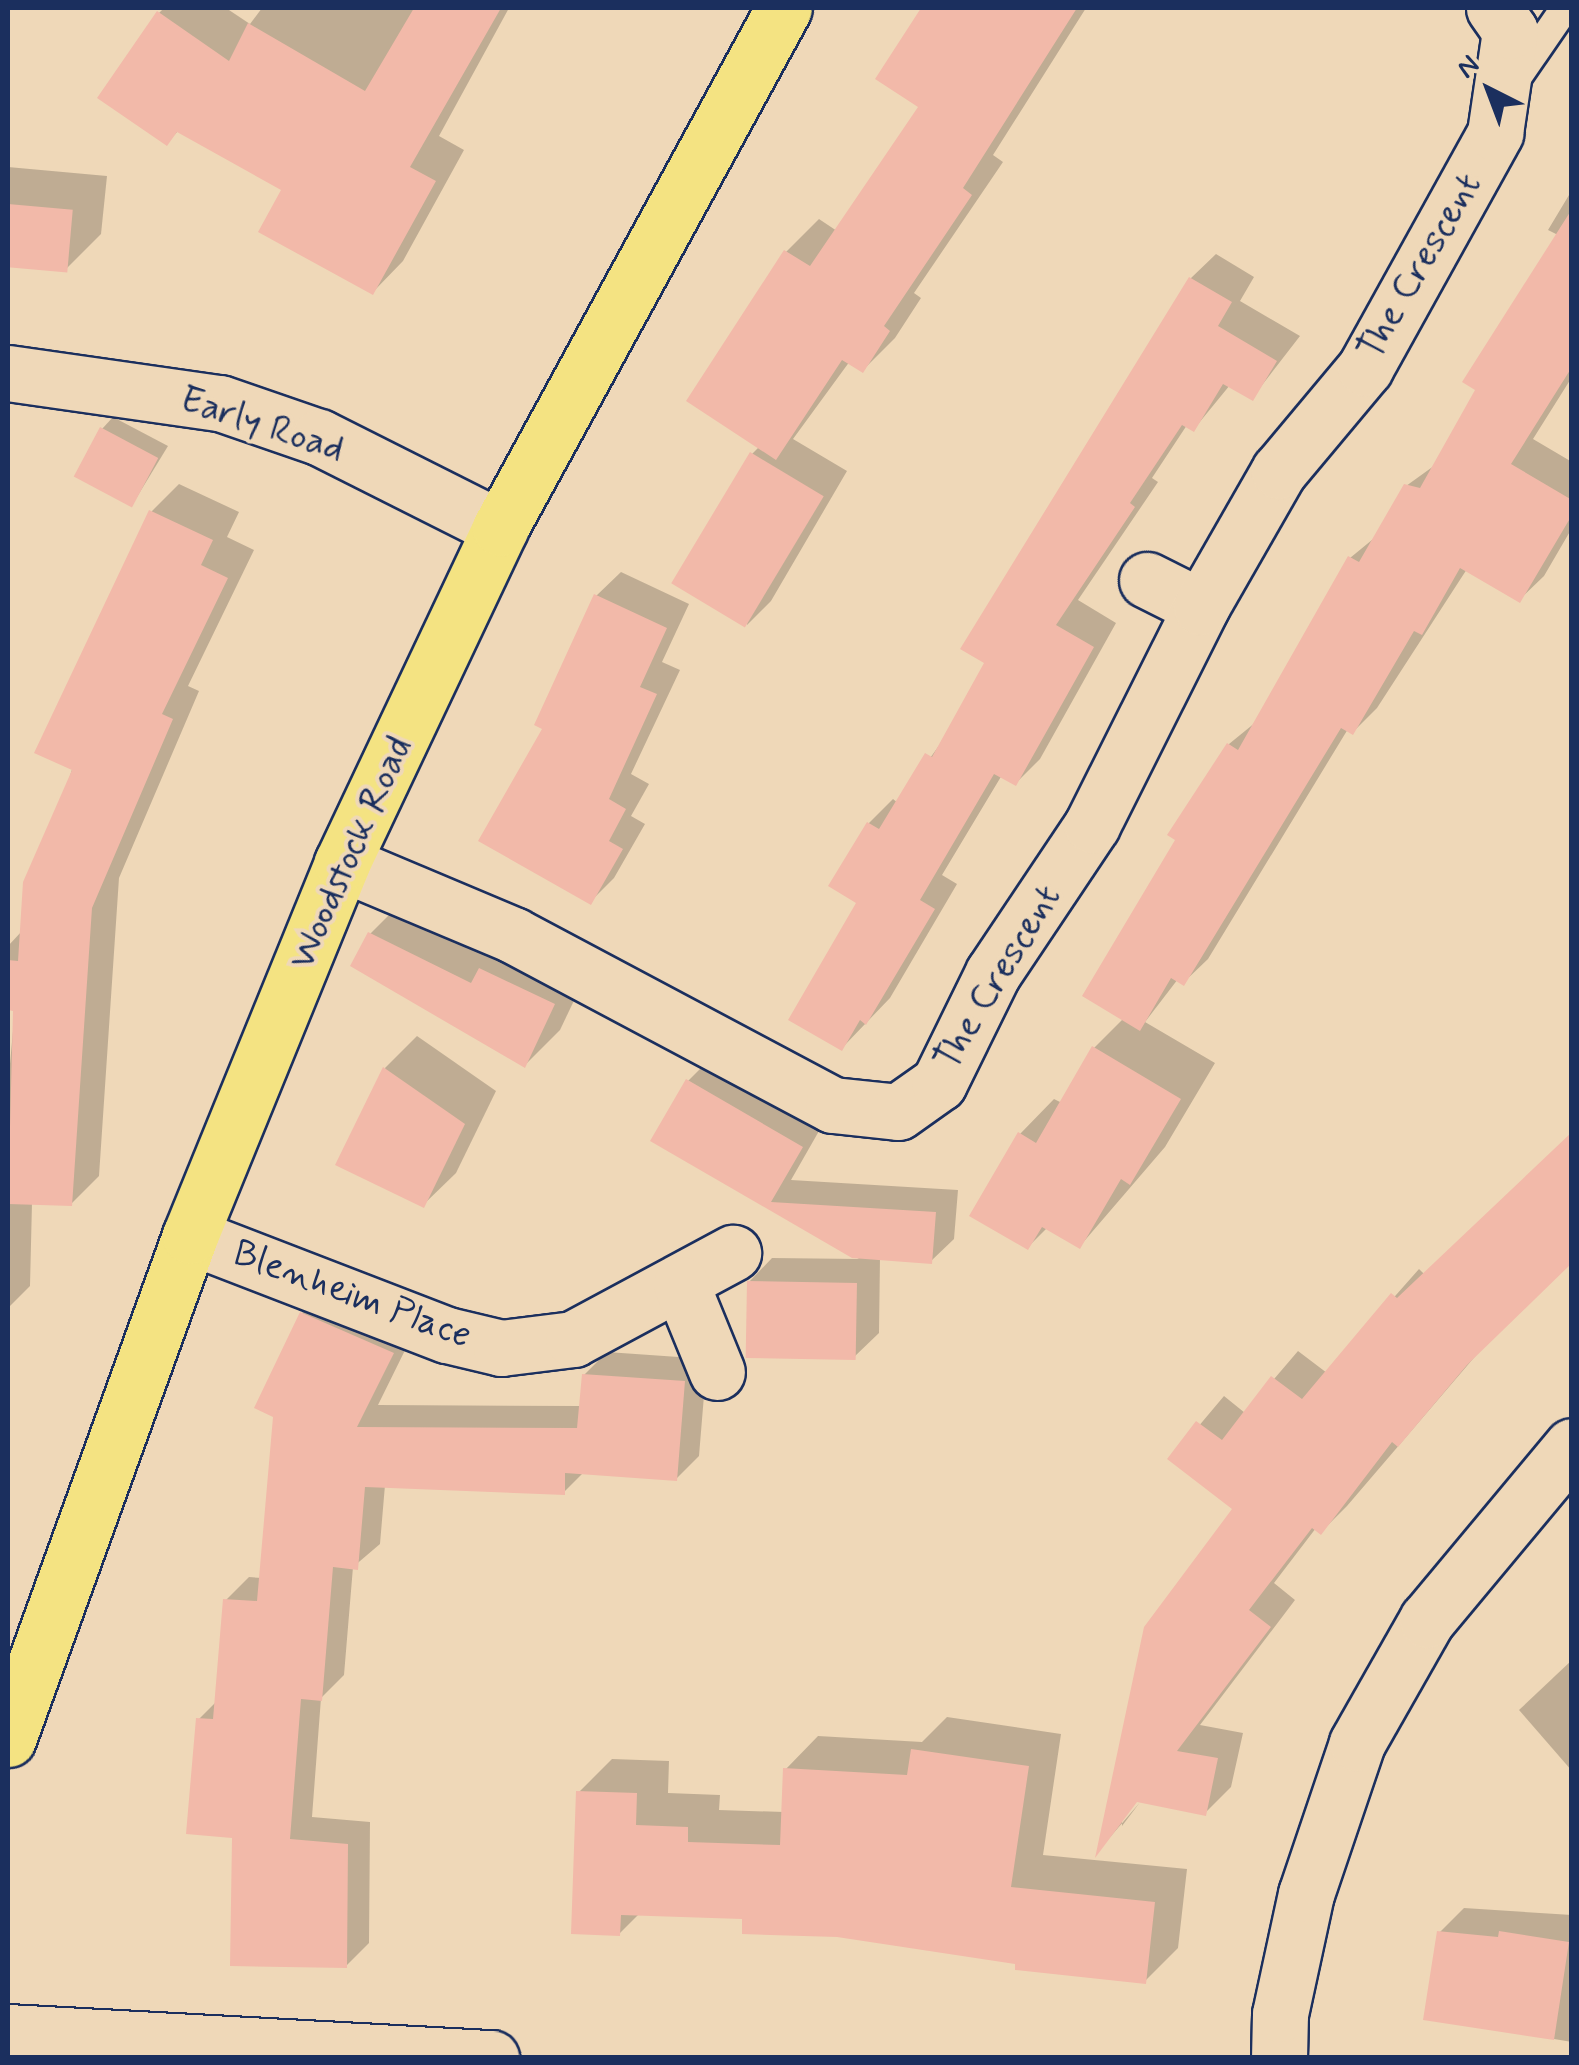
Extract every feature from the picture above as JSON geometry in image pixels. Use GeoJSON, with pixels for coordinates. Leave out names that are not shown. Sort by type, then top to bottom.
{"type":"FeatureCollection","features":[{"type":"Feature","properties":{"kind":"main road","name":"Woodstock Road"},"geometry":{"type":"LineString","coordinates":[[8,1739],[190,1236],[342,863],[500,528],[784,8]]}},
{"type":"Feature","properties":{"kind":"street","name":"The Crescent"},"geometry":{"type":"LineString","coordinates":[[342,863],[514,935],[833,1105],[898,1112],[938,1082],[993,973],[1092,825],[1201,608],[1278,472],[1365,368],[1496,133],[1510,31],[1494,8]]}},
{"type":"Feature","properties":{"kind":"street","name":"Early Road"},"geometry":{"type":"LineString","coordinates":[[8,373],[220,402],[320,436],[500,528]]}},
{"type":"Feature","properties":{"kind":"street"},"geometry":{"type":"LineString","coordinates":[[1147,580],[1201,608]]}},
{"type":"Feature","properties":{"kind":"street","name":"Blenheim Place"},"geometry":{"type":"LineString","coordinates":[[190,1236],[446,1335],[501,1348],[572,1339],[681,1284],[732,1253]]}},
{"type":"Feature","properties":{"kind":"street"},"geometry":{"type":"LineString","coordinates":[[681,1284],[717,1372]]}},
{"type":"Feature","properties":{"kind":"street"},"geometry":{"type":"LineString","coordinates":[[1279,2058],[1280,2014],[1306,1894],[1358,1743],[1427,1620],[1572,1446]]}},
{"type":"Feature","properties":{"kind":"street"},"geometry":{"type":"LineString","coordinates":[[8,2032],[491,2058]]}},
{"type":"Feature","properties":{"kind":"lane"},"geometry":{"type":"LineString","coordinates":[[1502,100],[1565,8]]}},
{"type":"Feature","properties":{"kind":"building"},"geometry":{"type":"Polygon","coordinates":[[[414,8],[501,8],[410,167],[436,181],[373,295],[258,232],[281,190],[177,132],[167,146],[97,98],[157,11],[229,61],[248,23],[365,91],[414,8]]]}},
{"type":"Feature","properties":{"kind":"building"},"geometry":{"type":"Polygon","coordinates":[[[921,8],[1077,8],[963,188],[972,195],[884,326],[890,331],[863,373],[842,360],[776,460],[686,401],[784,250],[810,266],[918,107],[875,79],[921,8]]]}},
{"type":"Feature","properties":{"kind":"building"},"geometry":{"type":"Polygon","coordinates":[[[8,204],[73,210],[67,272],[8,267],[8,204]]]}},
{"type":"Feature","properties":{"kind":"building"},"geometry":{"type":"Polygon","coordinates":[[[1572,209],[1572,367],[1511,464],[1572,500],[1572,515],[1520,603],[1460,568],[1422,635],[1414,631],[1353,735],[1341,728],[1184,986],[1171,978],[1140,1031],[1082,996],[1175,840],[1167,835],[1227,743],[1238,750],[1348,556],[1359,562],[1404,484],[1420,488],[1475,390],[1462,382],[1572,209]]]}},
{"type":"Feature","properties":{"kind":"building"},"geometry":{"type":"Polygon","coordinates":[[[1189,277],[1232,302],[1218,326],[1277,361],[1253,401],[1223,384],[1194,432],[1182,425],[1130,503],[1135,507],[1056,625],[1094,647],[1016,786],[994,774],[920,900],[935,909],[866,1025],[860,1020],[842,1051],[788,1020],[856,903],[828,886],[867,822],[879,829],[925,753],[932,757],[984,663],[960,649],[1189,277]]]}},
{"type":"Feature","properties":{"kind":"building"},"geometry":{"type":"Polygon","coordinates":[[[100,427],[158,458],[132,507],[74,476],[100,427]]]}},
{"type":"Feature","properties":{"kind":"building"},"geometry":{"type":"Polygon","coordinates":[[[750,452],[824,496],[745,627],[671,583],[750,452]]]}},
{"type":"Feature","properties":{"kind":"building"},"geometry":{"type":"Polygon","coordinates":[[[149,510],[213,540],[201,565],[228,578],[162,714],[173,719],[92,908],[72,1206],[8,1204],[13,1011],[8,1010],[8,960],[18,961],[23,882],[72,770],[34,753],[149,510]]]}},
{"type":"Feature","properties":{"kind":"building"},"geometry":{"type":"Polygon","coordinates":[[[594,594],[667,628],[640,687],[657,694],[609,799],[626,809],[609,841],[623,849],[591,905],[478,841],[542,729],[534,725],[594,594]]]}},
{"type":"Feature","properties":{"kind":"building"},"geometry":{"type":"Polygon","coordinates":[[[368,932],[471,983],[479,968],[555,1004],[525,1068],[350,966],[368,932]]]}},
{"type":"Feature","properties":{"kind":"building"},"geometry":{"type":"Polygon","coordinates":[[[1092,1046],[1181,1099],[1130,1185],[1121,1179],[1080,1249],[1042,1227],[1028,1250],[969,1216],[1018,1132],[1036,1143],[1092,1046]]]}},
{"type":"Feature","properties":{"kind":"building"},"geometry":{"type":"Polygon","coordinates":[[[383,1067],[465,1124],[424,1208],[335,1165],[383,1067]]]}},
{"type":"Feature","properties":{"kind":"building"},"geometry":{"type":"Polygon","coordinates":[[[686,1079],[803,1147],[771,1202],[936,1212],[932,1264],[852,1258],[650,1141],[686,1079]]]}},
{"type":"Feature","properties":{"kind":"building"},"geometry":{"type":"Polygon","coordinates":[[[1572,1132],[1572,1263],[1467,1365],[1398,1447],[1392,1442],[1321,1535],[1312,1528],[1249,1610],[1271,1627],[1177,1751],[1218,1758],[1206,1816],[1137,1802],[1095,1858],[1144,1627],[1232,1509],[1167,1459],[1196,1421],[1222,1440],[1271,1376],[1302,1399],[1391,1293],[1397,1298],[1572,1132]]]}},
{"type":"Feature","properties":{"kind":"building"},"geometry":{"type":"Polygon","coordinates":[[[747,1281],[857,1283],[856,1360],[746,1358],[747,1281]]]}},
{"type":"Feature","properties":{"kind":"building"},"geometry":{"type":"Polygon","coordinates":[[[300,1312],[394,1353],[357,1427],[577,1428],[582,1374],[685,1381],[677,1481],[565,1473],[565,1495],[365,1487],[358,1570],[333,1567],[322,1701],[301,1699],[290,1839],[348,1844],[347,1968],[230,1966],[232,1838],[186,1834],[196,1718],[213,1719],[223,1599],[257,1601],[273,1417],[254,1408],[300,1312]]]}},
{"type":"Feature","properties":{"kind":"building"},"geometry":{"type":"Polygon","coordinates":[[[911,1749],[1029,1766],[1011,1887],[1155,1902],[1146,1984],[1015,1970],[1015,1964],[837,1937],[742,1934],[742,1919],[621,1915],[620,1936],[571,1934],[576,1791],[637,1793],[636,1825],[688,1827],[688,1842],[780,1845],[783,1768],[907,1775],[911,1749]]]}},
{"type":"Feature","properties":{"kind":"building"},"geometry":{"type":"Polygon","coordinates":[[[1437,1931],[1498,1937],[1499,1931],[1569,1942],[1554,2040],[1423,2020],[1437,1931]]]}}]}
